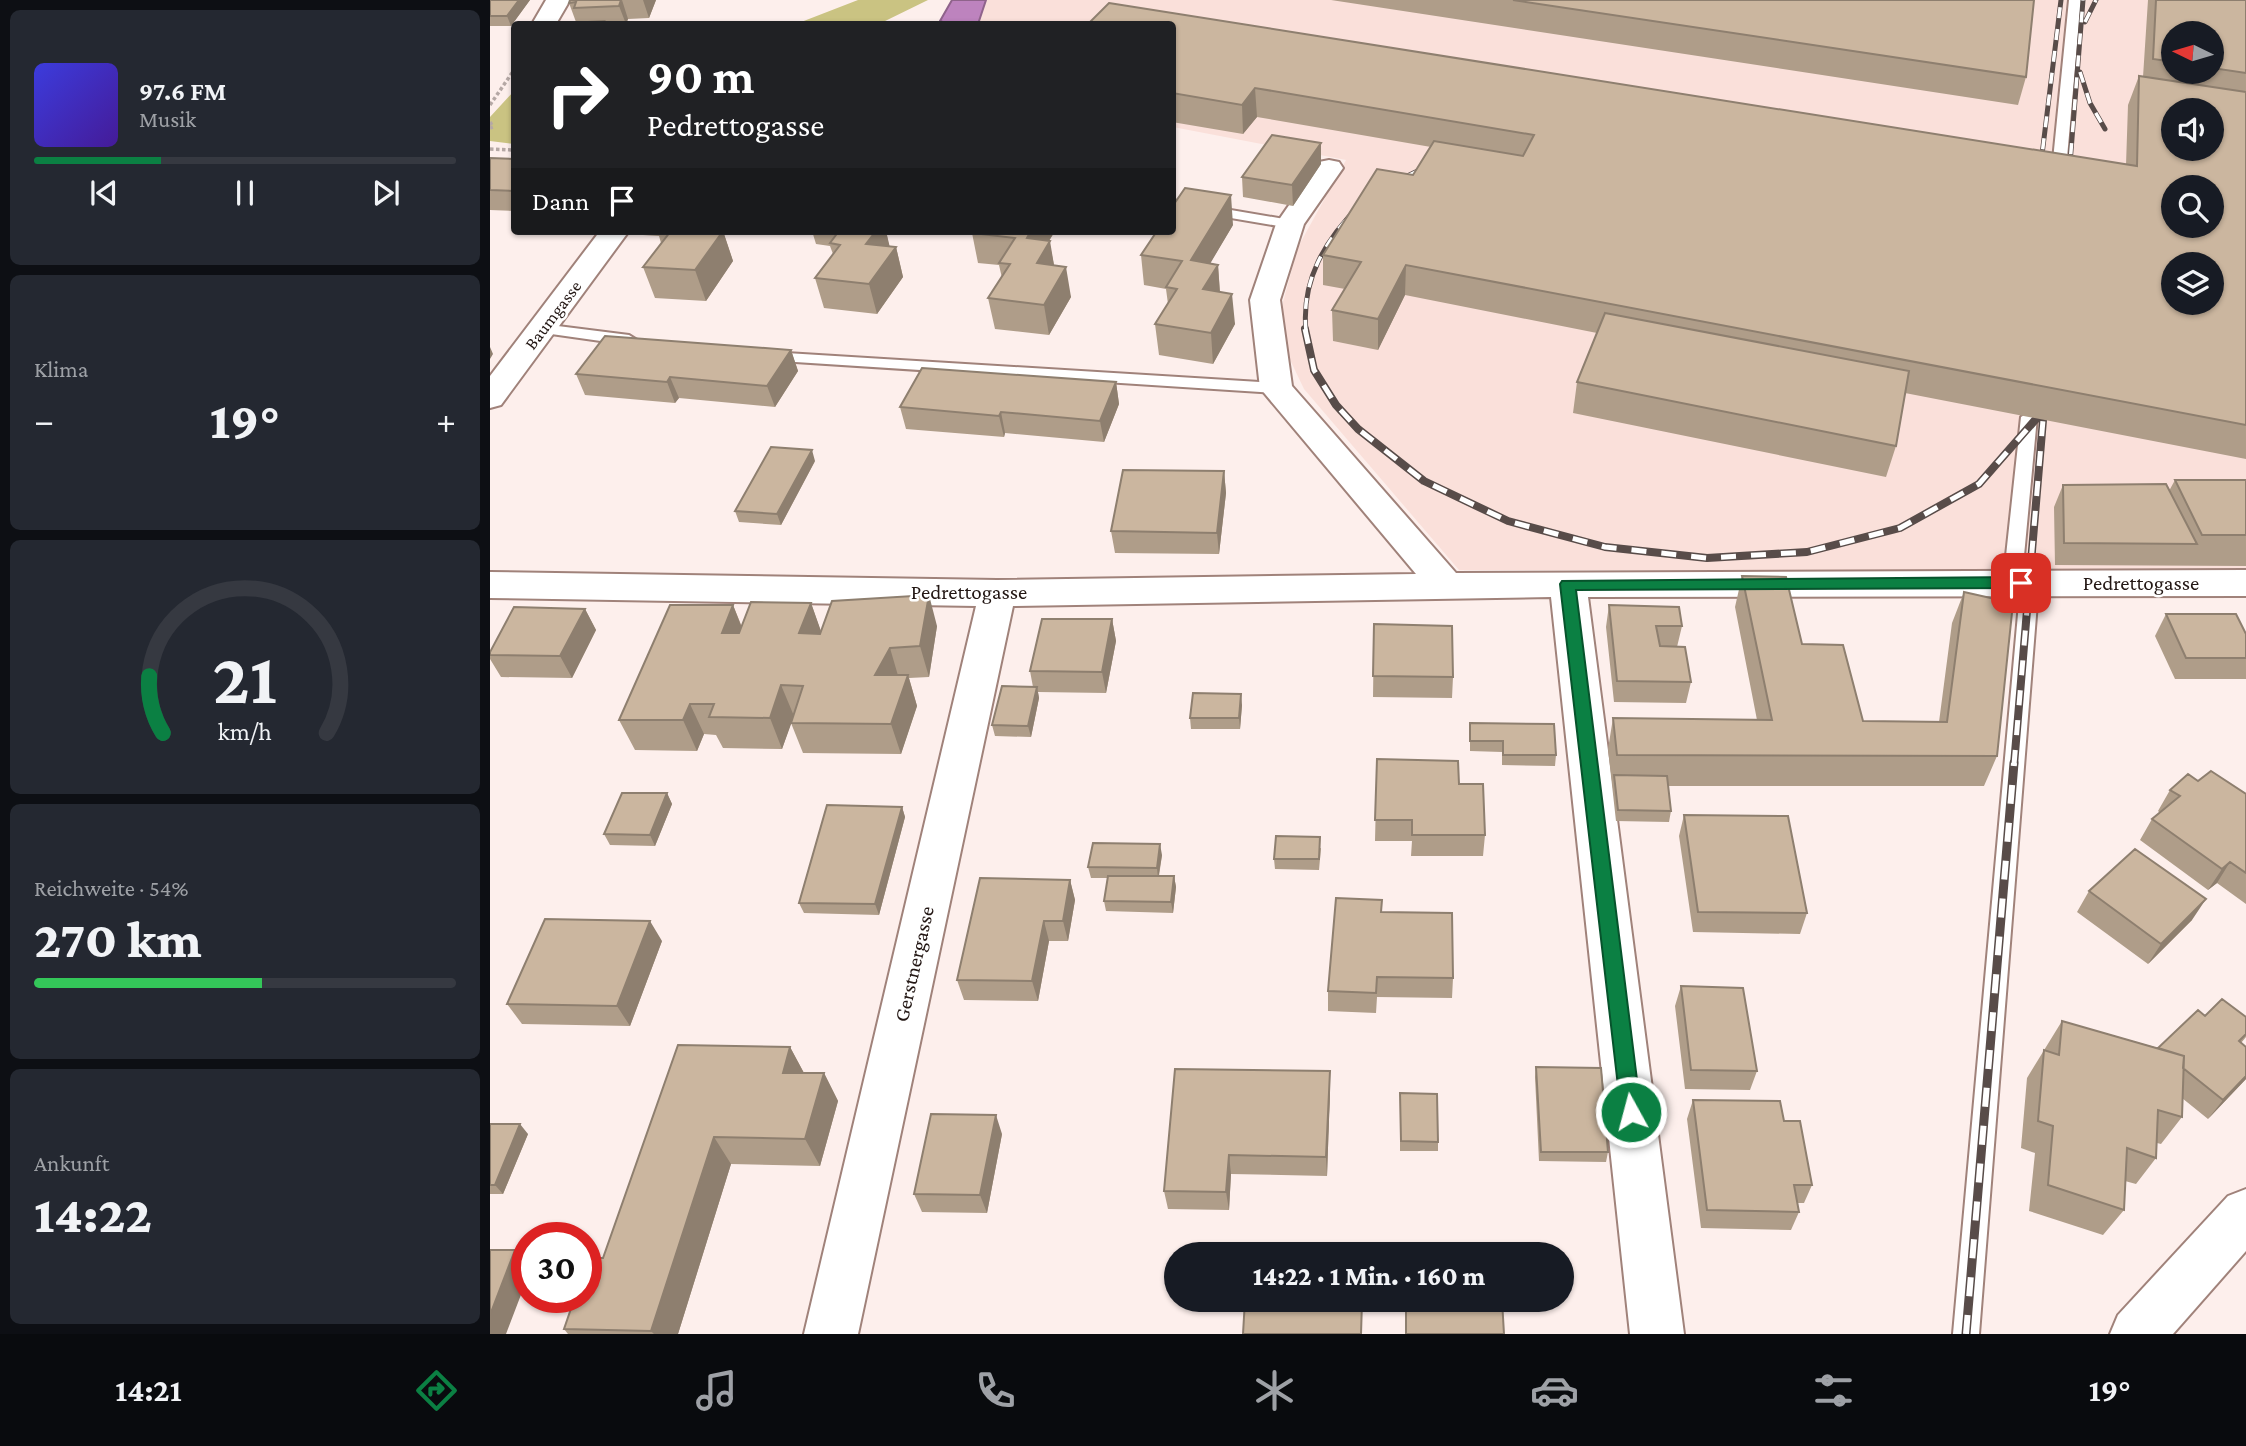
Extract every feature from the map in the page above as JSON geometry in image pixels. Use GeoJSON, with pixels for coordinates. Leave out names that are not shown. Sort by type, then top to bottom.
{"type":"FeatureCollection","features":[{"type":"Feature","properties":{"kind":"street"},"geometry":{"type":"LineString","coordinates":[[546,21],[558,0]]}},
{"type":"Feature","properties":{"kind":"street"},"geometry":{"type":"LineString","coordinates":[[1329,168],[1290,224],[1265,300],[1276,388],[1447,586]]}},
{"type":"Feature","properties":{"kind":"street","name":"Baumgasse"},"geometry":{"type":"LineString","coordinates":[[490,398],[612,235]]}},
{"type":"Feature","properties":{"kind":"street","name":"Pedrettogasse"},"geometry":{"type":"LineString","coordinates":[[490,585],[997,593],[1568,584],[2246,583]]}},
{"type":"Feature","properties":{"kind":"street"},"geometry":{"type":"LineString","coordinates":[[1568,584],[1657,1334]]}},
{"type":"Feature","properties":{"kind":"street","name":"Gerstnergasse"},"geometry":{"type":"LineString","coordinates":[[831,1334],[997,593]]}},
{"type":"Feature","properties":{"kind":"street"},"geometry":{"type":"LineString","coordinates":[[2137,1334],[2246,1213]]}},
{"type":"Feature","properties":{"kind":"lane"},"geometry":{"type":"LineString","coordinates":[[2057,185],[2075,0]]}},
{"type":"Feature","properties":{"kind":"lane"},"geometry":{"type":"LineString","coordinates":[[1176,205],[1290,224]]}},
{"type":"Feature","properties":{"kind":"lane"},"geometry":{"type":"LineString","coordinates":[[542,328],[650,342]]}},
{"type":"Feature","properties":{"kind":"lane"},"geometry":{"type":"LineString","coordinates":[[759,356],[799,361],[1276,388]]}},
{"type":"Feature","properties":{"kind":"lane"},"geometry":{"type":"LineString","coordinates":[[1966,1334],[2028,603],[2015,556],[2029,417]]}},
{"type":"Feature","properties":{"kind":"path"},"geometry":{"type":"LineString","coordinates":[[490,105],[511,75]]}},
{"type":"Feature","properties":{"kind":"path"},"geometry":{"type":"LineString","coordinates":[[490,149],[511,150]]}},
{"type":"Feature","properties":{"kind":"shaded area"},"geometry":{"type":"Polygon","coordinates":[[[858,0],[928,0],[885,21],[804,21],[858,0]]]}},
{"type":"Feature","properties":{"kind":"shaded area"},"geometry":{"type":"Polygon","coordinates":[[[952,0],[986,0],[979,21],[940,21],[952,0]]]}},
{"type":"Feature","properties":{"kind":"shaded area"},"geometry":{"type":"Polygon","coordinates":[[[976,0],[2246,0],[2246,570],[1459,570],[1304,389],[1283,345],[1283,302],[1298,247],[1346,160],[1176,128],[1176,21],[967,21],[976,0]]]}},
{"type":"Feature","properties":{"kind":"shaded area"},"geometry":{"type":"Polygon","coordinates":[[[511,94],[511,144],[490,141],[490,117],[511,94]]]}},
{"type":"Feature","properties":{"kind":"building"},"geometry":{"type":"Polygon","coordinates":[[[490,0],[519,0],[507,16],[490,16],[490,0]]]}},
{"type":"Feature","properties":{"kind":"building"},"geometry":{"type":"Polygon","coordinates":[[[570,0],[621,0],[619,6],[574,8],[576,2],[569,3],[570,0]]]}},
{"type":"Feature","properties":{"kind":"building"},"geometry":{"type":"Polygon","coordinates":[[[1513,0],[2034,0],[2026,77],[1513,0]]]}},
{"type":"Feature","properties":{"kind":"building"},"geometry":{"type":"Polygon","coordinates":[[[2156,0],[2246,0],[2246,73],[2224,70],[2224,21],[2161,21],[2161,60],[2153,59],[2156,0]]]}},
{"type":"Feature","properties":{"kind":"building"},"geometry":{"type":"Polygon","coordinates":[[[1109,3],[2137,166],[2139,76],[2161,79],[2161,84],[2192,84],[2246,92],[2246,425],[1406,265],[1378,319],[1332,310],[1361,262],[1323,255],[1377,169],[1413,175],[1434,141],[1523,156],[1534,135],[1255,88],[1242,105],[1176,94],[1176,21],[1091,21],[1109,3]]]}},
{"type":"Feature","properties":{"kind":"building"},"geometry":{"type":"Polygon","coordinates":[[[1272,135],[1321,143],[1292,185],[1242,177],[1272,135]]]}},
{"type":"Feature","properties":{"kind":"building"},"geometry":{"type":"Polygon","coordinates":[[[490,158],[511,159],[511,191],[490,190],[490,158]]]}},
{"type":"Feature","properties":{"kind":"building"},"geometry":{"type":"Polygon","coordinates":[[[1185,188],[1231,195],[1191,260],[1218,265],[1203,289],[1232,294],[1211,333],[1155,324],[1177,289],[1166,287],[1182,261],[1141,255],[1154,235],[1176,235],[1176,201],[1185,188]]]}},
{"type":"Feature","properties":{"kind":"building"},"geometry":{"type":"Polygon","coordinates":[[[668,235],[720,235],[695,270],[643,267],[668,235]]]}},
{"type":"Feature","properties":{"kind":"building"},"geometry":{"type":"Polygon","coordinates":[[[836,235],[873,235],[866,244],[896,247],[869,284],[815,278],[840,245],[830,243],[836,235]]]}},
{"type":"Feature","properties":{"kind":"building"},"geometry":{"type":"Polygon","coordinates":[[[989,235],[1029,235],[1027,238],[1050,241],[1037,263],[1066,267],[1044,305],[988,298],[1010,264],[999,263],[1015,238],[989,235]]]}},
{"type":"Feature","properties":{"kind":"building"},"geometry":{"type":"Polygon","coordinates":[[[1605,313],[1909,371],[1896,446],[1577,382],[1605,313]]]}},
{"type":"Feature","properties":{"kind":"building"},"geometry":{"type":"Polygon","coordinates":[[[605,336],[791,350],[767,386],[670,377],[667,382],[576,374],[605,336]]]}},
{"type":"Feature","properties":{"kind":"building"},"geometry":{"type":"Polygon","coordinates":[[[922,368],[1116,382],[1100,421],[900,407],[922,368]]]}},
{"type":"Feature","properties":{"kind":"building"},"geometry":{"type":"Polygon","coordinates":[[[771,447],[812,450],[777,514],[735,511],[771,447]]]}},
{"type":"Feature","properties":{"kind":"building"},"geometry":{"type":"Polygon","coordinates":[[[1123,470],[1224,471],[1217,533],[1111,531],[1123,470]]]}},
{"type":"Feature","properties":{"kind":"building"},"geometry":{"type":"Polygon","coordinates":[[[2175,480],[2246,480],[2246,535],[2202,535],[2175,480]]]}},
{"type":"Feature","properties":{"kind":"building"},"geometry":{"type":"Polygon","coordinates":[[[2166,484],[2197,544],[2064,543],[2063,485],[2166,484]]]}},
{"type":"Feature","properties":{"kind":"building"},"geometry":{"type":"Polygon","coordinates":[[[1742,576],[1786,577],[1802,644],[1843,645],[1863,721],[1947,722],[1964,592],[2013,603],[1997,756],[1617,755],[1613,718],[1772,720],[1742,576]]]}},
{"type":"Feature","properties":{"kind":"building"},"geometry":{"type":"Polygon","coordinates":[[[929,595],[920,646],[890,648],[875,675],[908,675],[891,724],[791,723],[803,686],[781,685],[770,718],[709,717],[714,704],[690,704],[683,720],[619,720],[670,605],[733,605],[722,633],[739,633],[751,602],[811,603],[799,633],[820,634],[832,601],[929,595]]]}},
{"type":"Feature","properties":{"kind":"building"},"geometry":{"type":"Polygon","coordinates":[[[1609,605],[1679,607],[1682,626],[1656,626],[1660,646],[1685,647],[1691,682],[1617,681],[1609,605]]]}},
{"type":"Feature","properties":{"kind":"building"},"geometry":{"type":"Polygon","coordinates":[[[514,607],[585,609],[560,656],[490,655],[514,607]]]}},
{"type":"Feature","properties":{"kind":"building"},"geometry":{"type":"Polygon","coordinates":[[[2166,614],[2236,614],[2246,634],[2246,658],[2186,658],[2166,614]]]}},
{"type":"Feature","properties":{"kind":"building"},"geometry":{"type":"Polygon","coordinates":[[[1042,619],[1112,619],[1102,672],[1030,671],[1042,619]]]}},
{"type":"Feature","properties":{"kind":"building"},"geometry":{"type":"Polygon","coordinates":[[[1374,624],[1452,626],[1453,677],[1373,676],[1374,624]]]}},
{"type":"Feature","properties":{"kind":"building"},"geometry":{"type":"Polygon","coordinates":[[[1002,686],[1037,687],[1028,726],[992,725],[1002,686]]]}},
{"type":"Feature","properties":{"kind":"building"},"geometry":{"type":"Polygon","coordinates":[[[1193,693],[1241,694],[1239,718],[1190,718],[1193,693]]]}},
{"type":"Feature","properties":{"kind":"building"},"geometry":{"type":"Polygon","coordinates":[[[1470,723],[1554,724],[1556,755],[1503,755],[1503,741],[1470,741],[1470,723]]]}},
{"type":"Feature","properties":{"kind":"building"},"geometry":{"type":"Polygon","coordinates":[[[1377,759],[1458,761],[1459,784],[1483,784],[1485,835],[1412,835],[1412,820],[1375,820],[1377,759]]]}},
{"type":"Feature","properties":{"kind":"building"},"geometry":{"type":"Polygon","coordinates":[[[2211,771],[2246,794],[2246,873],[2230,862],[2222,869],[2152,819],[2180,796],[2170,790],[2188,774],[2198,781],[2211,771]]]}},
{"type":"Feature","properties":{"kind":"building"},"geometry":{"type":"Polygon","coordinates":[[[1614,775],[1667,776],[1671,811],[1618,810],[1614,775]]]}},
{"type":"Feature","properties":{"kind":"building"},"geometry":{"type":"Polygon","coordinates":[[[622,793],[667,793],[650,835],[604,834],[622,793]]]}},
{"type":"Feature","properties":{"kind":"building"},"geometry":{"type":"Polygon","coordinates":[[[827,805],[902,807],[875,904],[799,903],[827,805]]]}},
{"type":"Feature","properties":{"kind":"building"},"geometry":{"type":"Polygon","coordinates":[[[1684,815],[1788,816],[1807,913],[1698,912],[1684,815]]]}},
{"type":"Feature","properties":{"kind":"building"},"geometry":{"type":"Polygon","coordinates":[[[1276,836],[1320,837],[1319,859],[1274,859],[1276,836]]]}},
{"type":"Feature","properties":{"kind":"building"},"geometry":{"type":"Polygon","coordinates":[[[1093,843],[1160,844],[1157,868],[1088,867],[1093,843]]]}},
{"type":"Feature","properties":{"kind":"building"},"geometry":{"type":"Polygon","coordinates":[[[2135,849],[2206,899],[2161,944],[2089,891],[2135,849]]]}},
{"type":"Feature","properties":{"kind":"building"},"geometry":{"type":"Polygon","coordinates":[[[1108,876],[1174,876],[1171,902],[1104,901],[1108,876]]]}},
{"type":"Feature","properties":{"kind":"building"},"geometry":{"type":"Polygon","coordinates":[[[980,878],[1070,880],[1063,921],[1044,921],[1032,981],[957,980],[980,878]]]}},
{"type":"Feature","properties":{"kind":"building"},"geometry":{"type":"Polygon","coordinates":[[[1336,898],[1382,900],[1381,912],[1452,913],[1453,978],[1377,977],[1376,993],[1328,991],[1336,898]]]}},
{"type":"Feature","properties":{"kind":"building"},"geometry":{"type":"Polygon","coordinates":[[[545,919],[650,921],[617,1006],[507,1004],[545,919]]]}},
{"type":"Feature","properties":{"kind":"building"},"geometry":{"type":"Polygon","coordinates":[[[1681,986],[1743,988],[1757,1071],[1691,1070],[1681,986]]]}},
{"type":"Feature","properties":{"kind":"building"},"geometry":{"type":"Polygon","coordinates":[[[2222,999],[2246,1017],[2246,1034],[2239,1041],[2246,1047],[2246,1076],[2223,1100],[2183,1068],[2184,1056],[2158,1048],[2198,1010],[2205,1016],[2222,999]]]}},
{"type":"Feature","properties":{"kind":"building"},"geometry":{"type":"Polygon","coordinates":[[[2062,1021],[2184,1056],[2182,1117],[2158,1110],[2156,1158],[2127,1148],[2124,1210],[2048,1185],[2053,1126],[2038,1121],[2044,1050],[2059,1055],[2062,1021]]]}},
{"type":"Feature","properties":{"kind":"building"},"geometry":{"type":"Polygon","coordinates":[[[678,1045],[790,1047],[783,1073],[824,1073],[805,1139],[714,1137],[651,1331],[564,1329],[570,1313],[602,1313],[603,1258],[678,1045]]]}},
{"type":"Feature","properties":{"kind":"building"},"geometry":{"type":"Polygon","coordinates":[[[1536,1067],[1601,1068],[1608,1152],[1541,1152],[1536,1067]]]}},
{"type":"Feature","properties":{"kind":"building"},"geometry":{"type":"Polygon","coordinates":[[[1175,1069],[1330,1071],[1326,1157],[1229,1155],[1226,1192],[1164,1191],[1175,1069]]]}},
{"type":"Feature","properties":{"kind":"building"},"geometry":{"type":"Polygon","coordinates":[[[1400,1093],[1437,1094],[1438,1142],[1401,1141],[1400,1093]]]}},
{"type":"Feature","properties":{"kind":"building"},"geometry":{"type":"Polygon","coordinates":[[[1693,1100],[1780,1101],[1784,1121],[1800,1121],[1812,1185],[1794,1185],[1799,1212],[1707,1210],[1693,1100]]]}},
{"type":"Feature","properties":{"kind":"building"},"geometry":{"type":"Polygon","coordinates":[[[931,1114],[996,1115],[980,1195],[914,1194],[931,1114]]]}},
{"type":"Feature","properties":{"kind":"building"},"geometry":{"type":"Polygon","coordinates":[[[490,1124],[520,1124],[495,1185],[490,1185],[490,1124]]]}},
{"type":"Feature","properties":{"kind":"building"},"geometry":{"type":"Polygon","coordinates":[[[490,1250],[511,1250],[511,1260],[490,1315],[490,1250]]]}},
{"type":"Feature","properties":{"kind":"building"},"geometry":{"type":"Polygon","coordinates":[[[1244,1312],[1362,1312],[1361,1334],[1243,1334],[1244,1312]]]}},
{"type":"Feature","properties":{"kind":"building"},"geometry":{"type":"Polygon","coordinates":[[[1406,1312],[1503,1312],[1504,1334],[1406,1334],[1406,1312]]]}},
{"type":"Feature","properties":{"kind":"railway"},"geometry":{"type":"LineString","coordinates":[[2040,171],[2061,0]]}},
{"type":"Feature","properties":{"kind":"railway"},"geometry":{"type":"LineString","coordinates":[[2069,176],[2083,0]]}},
{"type":"Feature","properties":{"kind":"railway"},"geometry":{"type":"LineString","coordinates":[[2085,22],[2096,0]]}},
{"type":"Feature","properties":{"kind":"railway"},"geometry":{"type":"LineString","coordinates":[[2080,72],[2090,103],[2105,129]]}},
{"type":"Feature","properties":{"kind":"railway"},"geometry":{"type":"LineString","coordinates":[[1389,185],[1436,162]]}},
{"type":"Feature","properties":{"kind":"railway"},"geometry":{"type":"LineString","coordinates":[[1306,331],[1307,295],[1318,262],[1336,232],[1360,205]]}},
{"type":"Feature","properties":{"kind":"railway"},"geometry":{"type":"LineString","coordinates":[[1305,329],[1314,370],[1336,405],[1358,429],[1424,481],[1508,521],[1605,547],[1707,558],[1807,552],[1900,528],[1979,484],[2036,419]]}},
{"type":"Feature","properties":{"kind":"railway"},"geometry":{"type":"LineString","coordinates":[[2014,765],[2043,420]]}},
{"type":"Feature","properties":{"kind":"railway"},"geometry":{"type":"LineString","coordinates":[[1966,1334],[2014,763]]}},
{"type":"Feature","properties":{"kind":"route"},"geometry":{"type":"LineString","coordinates":[[1631,1112],[1568,584],[2021,583]]}}]}
